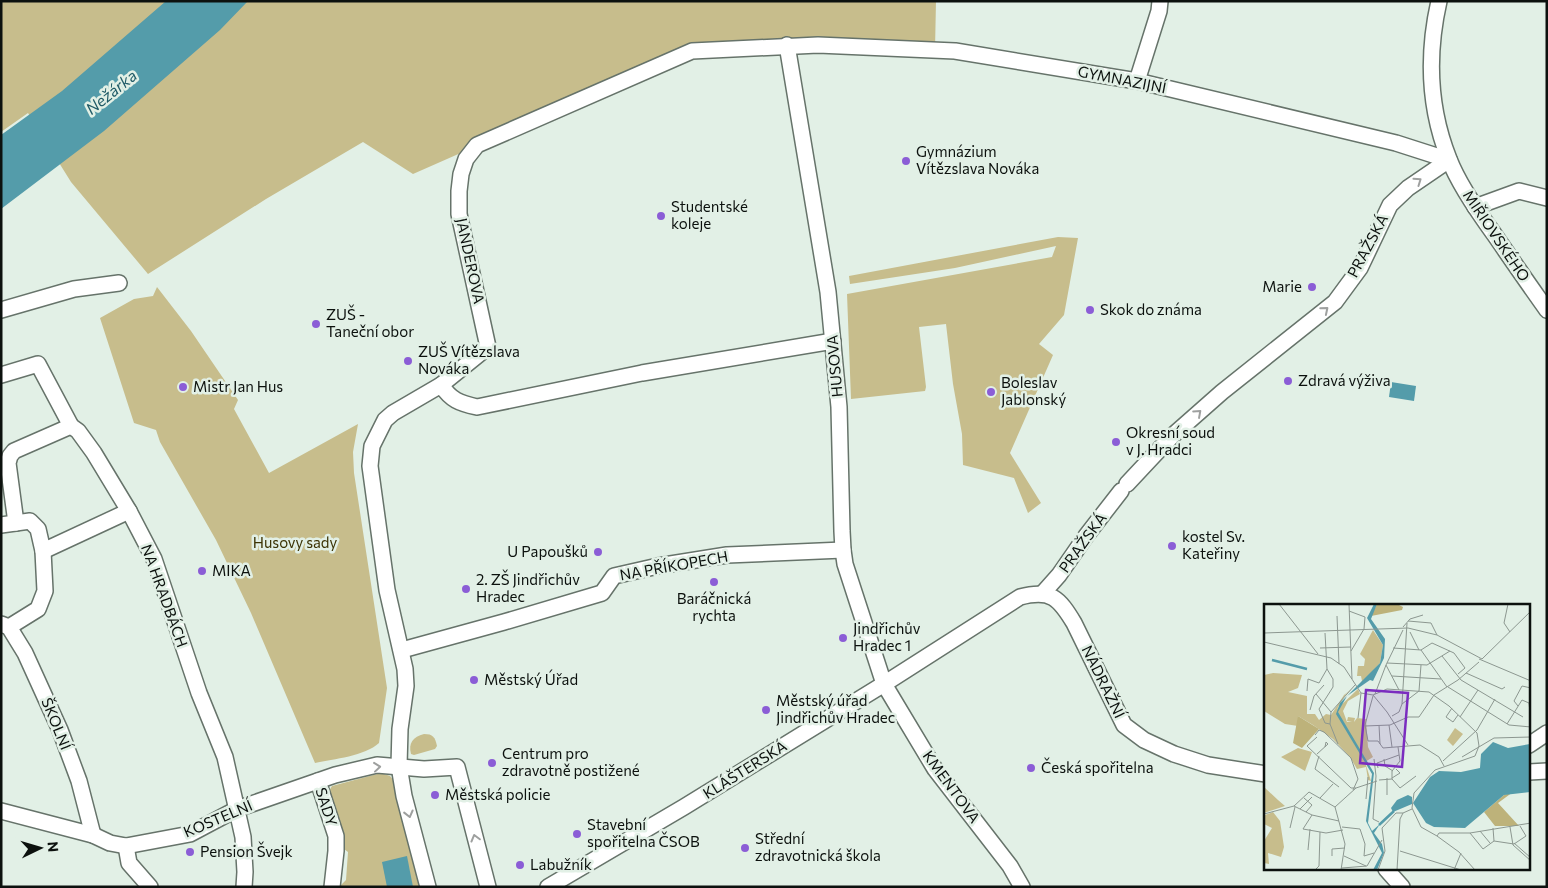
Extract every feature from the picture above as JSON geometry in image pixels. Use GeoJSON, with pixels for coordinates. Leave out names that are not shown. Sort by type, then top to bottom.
{"type":"FeatureCollection","features":[{"type":"Feature","properties":{"kind":"street"},"geometry":{"type":"LineString","coordinates":[[1137,81],[1159,11],[1160,1]]}},
{"type":"Feature","properties":{"kind":"street"},"geometry":{"type":"LineString","coordinates":[[1439,1],[1431,53],[1431,78],[1437,120],[1449,160]]}},
{"type":"Feature","properties":{"kind":"street","name":"GYMNAZIJNÍ"},"geometry":{"type":"LineString","coordinates":[[787,46],[818,45],[955,51],[1137,81],[1396,143],[1449,160]]}},
{"type":"Feature","properties":{"kind":"street","name":"HUSOVA"},"geometry":{"type":"LineString","coordinates":[[787,46],[823,257],[833,341],[839,407],[843,550],[884,684]]}},
{"type":"Feature","properties":{"kind":"street","name":"JANDEROVA"},"geometry":{"type":"LineString","coordinates":[[428,887],[404,796],[399,766],[400,728],[406,686],[405,669],[387,590],[370,466],[372,446],[385,420],[393,413],[441,385],[488,347],[459,214],[461,174],[466,159],[477,146],[692,51],[787,46]]}},
{"type":"Feature","properties":{"kind":"street","name":"MIŘIOVSKÉHO"},"geometry":{"type":"LineString","coordinates":[[1449,160],[1475,207],[1547,310]]}},
{"type":"Feature","properties":{"kind":"street","name":"PRAŽSKÁ"},"geometry":{"type":"LineString","coordinates":[[1043,594],[1059,576],[1086,536],[1124,487],[1171,437],[1222,392],[1335,302],[1360,268],[1390,205],[1408,188],[1449,160]]}},
{"type":"Feature","properties":{"kind":"street"},"geometry":{"type":"LineString","coordinates":[[1475,207],[1519,191],[1547,198]]}},
{"type":"Feature","properties":{"kind":"street"},"geometry":{"type":"LineString","coordinates":[[1,310],[74,289],[119,283]]}},
{"type":"Feature","properties":{"kind":"street"},"geometry":{"type":"LineString","coordinates":[[441,385],[448,396],[461,404],[477,407],[642,373],[833,341]]}},
{"type":"Feature","properties":{"kind":"street","name":"NA HRADBÁCH"},"geometry":{"type":"LineString","coordinates":[[1,375],[38,364],[71,426],[78,431],[94,453],[154,559],[199,693],[225,757],[244,837],[244,887]]}},
{"type":"Feature","properties":{"kind":"street"},"geometry":{"type":"LineString","coordinates":[[5,625],[38,609],[45,591],[43,551],[38,529],[30,521],[8,524],[8,462],[14,452],[71,426]]}},
{"type":"Feature","properties":{"kind":"street"},"geometry":{"type":"LineString","coordinates":[[43,551],[128,511]]}},
{"type":"Feature","properties":{"kind":"street","name":"NA PŘÍKOPECH"},"geometry":{"type":"LineString","coordinates":[[402,650],[602,593],[614,576],[658,566],[727,555],[843,550]]}},
{"type":"Feature","properties":{"kind":"street","name":"KLÁŠTERSKÁ"},"geometry":{"type":"LineString","coordinates":[[548,887],[684,807],[884,684],[1020,597],[1043,594]]}},
{"type":"Feature","properties":{"kind":"street","name":"NÁDRAŽNÍ"},"geometry":{"type":"LineString","coordinates":[[1043,594],[1058,602],[1070,616],[1124,725],[1144,740],[1174,754],[1208,765],[1264,774]]}},
{"type":"Feature","properties":{"kind":"street","name":"ŠKOLNÍ"},"geometry":{"type":"LineString","coordinates":[[5,625],[26,653],[60,730],[78,781],[93,835]]}},
{"type":"Feature","properties":{"kind":"street","name":"KMENTOVA"},"geometry":{"type":"LineString","coordinates":[[884,684],[935,769],[1010,866],[1022,887]]}},
{"type":"Feature","properties":{"kind":"street"},"geometry":{"type":"LineString","coordinates":[[1530,744],[1547,734]]}},
{"type":"Feature","properties":{"kind":"street","name":"SADY"},"geometry":{"type":"LineString","coordinates":[[332,887],[336,836],[318,781],[377,765],[424,769],[457,767],[488,887]]}},
{"type":"Feature","properties":{"kind":"street"},"geometry":{"type":"LineString","coordinates":[[1530,772],[1547,771]]}},
{"type":"Feature","properties":{"kind":"street","name":"KOSTELNÍ"},"geometry":{"type":"LineString","coordinates":[[1,811],[93,835],[110,843],[126,846],[190,834],[237,809],[318,781]]}},
{"type":"Feature","properties":{"kind":"street"},"geometry":{"type":"LineString","coordinates":[[126,846],[129,863],[150,887]]}},
{"type":"Feature","properties":{"kind":"street"},"geometry":{"type":"LineString","coordinates":[[1387,870],[1402,887]]}},
{"type":"Feature","properties":{"kind":"green space"},"geometry":{"type":"Polygon","coordinates":[[[1,1],[936,1],[935,50],[692,51],[413,174],[363,142],[266,199],[148,274],[71,182],[28,113],[1,132],[1,1]]]}},
{"type":"Feature","properties":{"kind":"green space"},"geometry":{"type":"Polygon","coordinates":[[[1058,237],[1078,238],[1064,315],[1039,344],[1053,355],[1010,453],[1041,503],[1028,513],[1014,478],[963,465],[962,434],[953,384],[946,324],[919,327],[925,391],[851,399],[847,294],[1052,257],[1056,246],[955,268],[850,284],[849,276],[1058,237]]]}},
{"type":"Feature","properties":{"kind":"green space","name":"Husovy sady"},"geometry":{"type":"Polygon","coordinates":[[[157,287],[191,331],[238,400],[234,409],[269,473],[358,424],[353,452],[354,473],[387,688],[379,743],[366,751],[315,763],[251,613],[216,540],[160,442],[156,430],[134,423],[100,318],[134,299],[153,296],[157,287]]]}},
{"type":"Feature","properties":{"kind":"green space"},"geometry":{"type":"Polygon","coordinates":[[[424,734],[433,737],[437,746],[435,749],[414,755],[411,754],[410,747],[412,741],[424,734]]]}},
{"type":"Feature","properties":{"kind":"green space"},"geometry":{"type":"Polygon","coordinates":[[[381,773],[390,776],[394,781],[419,887],[339,887],[346,880],[348,852],[340,846],[329,791],[332,786],[381,773]]]}},
{"type":"Feature","properties":{"kind":"water","name":"Nežárka"},"geometry":{"type":"Polygon","coordinates":[[[166,1],[248,1],[220,30],[104,131],[1,209],[1,135],[62,91],[166,1]]]}},
{"type":"Feature","properties":{"kind":"water"},"geometry":{"type":"Polygon","coordinates":[[[1391,382],[1416,386],[1414,401],[1389,397],[1391,382]]]}},
{"type":"Feature","properties":{"kind":"water"},"geometry":{"type":"Polygon","coordinates":[[[407,856],[413,887],[387,887],[382,862],[407,856]]]}},
{"type":"Feature","properties":{"kind":"place","name":"Gymnázium Vítězslava Nováka"},"geometry":{"type":"Point","coordinates":[906,161]}},
{"type":"Feature","properties":{"kind":"place","name":"Studentské koleje"},"geometry":{"type":"Point","coordinates":[661,216]}},
{"type":"Feature","properties":{"kind":"place","name":"Marie"},"geometry":{"type":"Point","coordinates":[1312,287]}},
{"type":"Feature","properties":{"kind":"place","name":"Skok do známa"},"geometry":{"type":"Point","coordinates":[1090,310]}},
{"type":"Feature","properties":{"kind":"place","name":"ZUŠ - Taneční obor"},"geometry":{"type":"Point","coordinates":[316,324]}},
{"type":"Feature","properties":{"kind":"place","name":"ZUŠ Vítězslava Nováka"},"geometry":{"type":"Point","coordinates":[408,361]}},
{"type":"Feature","properties":{"kind":"place","name":"Zdravá výživa"},"geometry":{"type":"Point","coordinates":[1288,381]}},
{"type":"Feature","properties":{"kind":"place","name":"Mistr Jan Hus"},"geometry":{"type":"Point","coordinates":[183,387]}},
{"type":"Feature","properties":{"kind":"place","name":"Boleslav Jablonský"},"geometry":{"type":"Point","coordinates":[991,392]}},
{"type":"Feature","properties":{"kind":"place","name":"Okresní soud v J. Hradci"},"geometry":{"type":"Point","coordinates":[1116,442]}},
{"type":"Feature","properties":{"kind":"place","name":"kostel Sv. Kateřiny"},"geometry":{"type":"Point","coordinates":[1172,546]}},
{"type":"Feature","properties":{"kind":"place","name":"U Papoušků"},"geometry":{"type":"Point","coordinates":[598,552]}},
{"type":"Feature","properties":{"kind":"place","name":"MIKA"},"geometry":{"type":"Point","coordinates":[202,571]}},
{"type":"Feature","properties":{"kind":"place","name":"Baráčnická rychta"},"geometry":{"type":"Point","coordinates":[714,582]}},
{"type":"Feature","properties":{"kind":"place","name":"2. ZŠ Jindřichův Hradec"},"geometry":{"type":"Point","coordinates":[466,589]}},
{"type":"Feature","properties":{"kind":"place","name":"Jindřichův Hradec 1"},"geometry":{"type":"Point","coordinates":[843,638]}},
{"type":"Feature","properties":{"kind":"place","name":"Městský Úřad"},"geometry":{"type":"Point","coordinates":[474,680]}},
{"type":"Feature","properties":{"kind":"place","name":"Městský úřad Jindřichův Hradec"},"geometry":{"type":"Point","coordinates":[766,710]}},
{"type":"Feature","properties":{"kind":"place","name":"Centrum pro zdravotně postižené"},"geometry":{"type":"Point","coordinates":[492,763]}},
{"type":"Feature","properties":{"kind":"place","name":"Česká spořitelna"},"geometry":{"type":"Point","coordinates":[1031,768]}},
{"type":"Feature","properties":{"kind":"place","name":"Městská policie"},"geometry":{"type":"Point","coordinates":[435,795]}},
{"type":"Feature","properties":{"kind":"place","name":"Stavební spořitelna ČSOB"},"geometry":{"type":"Point","coordinates":[577,834]}},
{"type":"Feature","properties":{"kind":"place","name":"Střední zdravotnická škola"},"geometry":{"type":"Point","coordinates":[745,848]}},
{"type":"Feature","properties":{"kind":"place","name":"Pension Švejk"},"geometry":{"type":"Point","coordinates":[190,852]}},
{"type":"Feature","properties":{"kind":"place","name":"Labužník"},"geometry":{"type":"Point","coordinates":[520,865]}}]}
